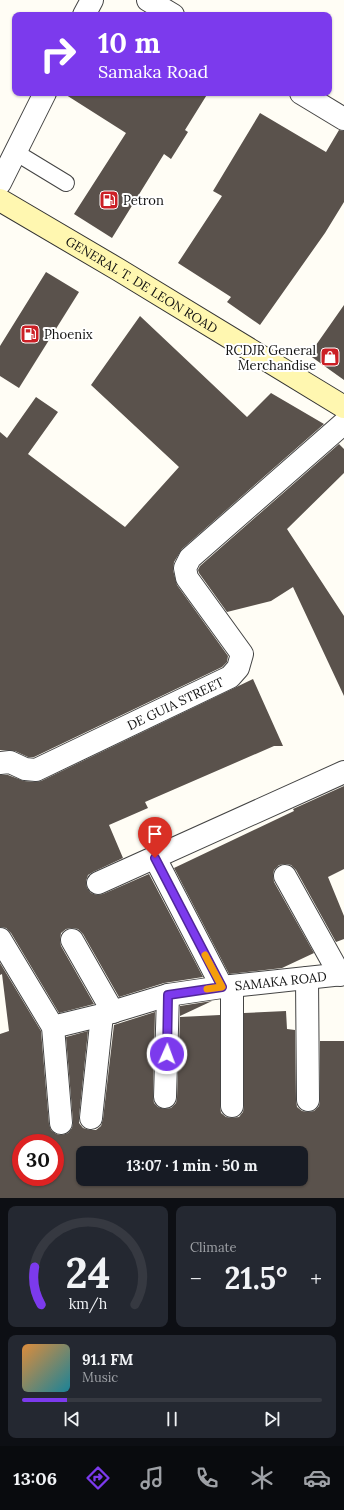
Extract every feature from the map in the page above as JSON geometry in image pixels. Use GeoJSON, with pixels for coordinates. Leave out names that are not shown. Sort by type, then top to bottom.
{"type":"FeatureCollection","features":[{"type":"Feature","properties":{"kind":"main road","name":"GENERAL T. DE LEON ROAD"},"geometry":{"type":"LineString","coordinates":[[0,200],[119,270],[344,407]]}},
{"type":"Feature","properties":{"kind":"street"},"geometry":{"type":"LineString","coordinates":[[86,12],[92,0]]}},
{"type":"Feature","properties":{"kind":"street"},"geometry":{"type":"LineString","coordinates":[[148,0],[167,12]]}},
{"type":"Feature","properties":{"kind":"street"},"geometry":{"type":"LineString","coordinates":[[0,183],[43,96]]}},
{"type":"Feature","properties":{"kind":"street"},"geometry":{"type":"LineString","coordinates":[[306,96],[344,120]]}},
{"type":"Feature","properties":{"kind":"street","name":"DE GUIA STREET"},"geometry":{"type":"LineString","coordinates":[[0,763],[10,762],[25,769],[36,770],[230,677],[238,668],[242,654],[187,578],[185,568],[190,558],[344,423]]}},
{"type":"Feature","properties":{"kind":"street"},"geometry":{"type":"LineString","coordinates":[[98,883],[344,772]]}},
{"type":"Feature","properties":{"kind":"street"},"geometry":{"type":"LineString","coordinates":[[155,858],[227,987],[232,1106]]}},
{"type":"Feature","properties":{"kind":"street"},"geometry":{"type":"LineString","coordinates":[[285,876],[342,975]]}},
{"type":"Feature","properties":{"kind":"street"},"geometry":{"type":"LineString","coordinates":[[0,939],[53,1027],[61,1123]]}},
{"type":"Feature","properties":{"kind":"street"},"geometry":{"type":"LineString","coordinates":[[72,940],[107,1013],[91,1118]]}},
{"type":"Feature","properties":{"kind":"street","name":"SAMAKA ROAD"},"geometry":{"type":"LineString","coordinates":[[53,1027],[168,995],[227,987],[342,975]]}},
{"type":"Feature","properties":{"kind":"street"},"geometry":{"type":"LineString","coordinates":[[307,978],[308,1100]]}},
{"type":"Feature","properties":{"kind":"street"},"geometry":{"type":"LineString","coordinates":[[165,1097],[168,995]]}},
{"type":"Feature","properties":{"kind":"lane"},"geometry":{"type":"LineString","coordinates":[[15,152],[66,183]]}},
{"type":"Feature","properties":{"kind":"building"},"geometry":{"type":"Polygon","coordinates":[[[68,96],[206,96],[185,130],[188,132],[171,159],[164,154],[112,238],[74,214],[126,133],[68,96]]]}},
{"type":"Feature","properties":{"kind":"building"},"geometry":{"type":"Polygon","coordinates":[[[260,113],[326,152],[339,130],[344,131],[344,202],[325,233],[260,325],[227,302],[231,297],[178,263],[222,196],[213,191],[260,113]]]}},
{"type":"Feature","properties":{"kind":"building","name":"Phoenix"},"geometry":{"type":"Polygon","coordinates":[[[46,272],[79,292],[19,388],[0,376],[0,346],[46,272]]]}},
{"type":"Feature","properties":{"kind":"building"},"geometry":{"type":"Polygon","coordinates":[[[344,305],[344,380],[309,355],[344,305]]]}},
{"type":"Feature","properties":{"kind":"building"},"geometry":{"type":"Polygon","coordinates":[[[140,316],[247,417],[271,393],[324,424],[182,549],[174,562],[173,570],[177,585],[228,656],[227,662],[222,667],[34,757],[28,757],[15,751],[0,750],[0,432],[7,438],[36,397],[58,412],[28,454],[125,527],[179,467],[91,385],[140,316]]]}},
{"type":"Feature","properties":{"kind":"building"},"geometry":{"type":"Polygon","coordinates":[[[339,444],[344,449],[344,473],[287,529],[344,616],[344,696],[293,587],[271,601],[227,612],[198,570],[200,566],[339,444]]]}},
{"type":"Feature","properties":{"kind":"building"},"geometry":{"type":"Polygon","coordinates":[[[253,679],[283,746],[274,746],[145,802],[148,808],[109,825],[123,858],[88,875],[86,881],[87,888],[91,893],[97,895],[103,894],[149,874],[203,977],[164,983],[119,997],[83,934],[78,929],[66,929],[61,933],[61,946],[94,1004],[59,1013],[11,933],[6,928],[0,927],[0,775],[8,775],[24,781],[41,781],[253,679]]]}},
{"type":"Feature","properties":{"kind":"building"},"geometry":{"type":"Polygon","coordinates":[[[344,786],[344,869],[328,877],[344,916],[344,939],[336,942],[296,870],[291,865],[279,865],[274,870],[274,882],[314,953],[282,968],[229,974],[174,868],[294,811],[293,809],[344,786]]]}},
{"type":"Feature","properties":{"kind":"building"},"geometry":{"type":"Polygon","coordinates":[[[0,963],[41,1031],[49,1124],[51,1130],[56,1134],[12,1134],[12,1186],[64,1186],[64,1134],[68,1133],[72,1128],[73,1122],[66,1037],[88,1031],[79,1123],[83,1128],[96,1130],[101,1126],[103,1119],[114,1025],[155,1012],[153,1097],[154,1103],[158,1107],[165,1109],[171,1108],[176,1103],[177,1098],[180,1017],[220,1015],[220,1106],[221,1113],[226,1117],[232,1118],[239,1117],[243,1112],[244,1106],[244,1013],[286,1011],[287,1029],[295,1030],[296,1100],[297,1107],[302,1111],[314,1111],[319,1106],[320,1041],[344,1041],[344,1198],[0,1198],[0,1034],[9,1031],[2,974],[0,975],[0,963]]]}},
{"type":"Feature","properties":{"kind":"building"},"geometry":{"type":"Polygon","coordinates":[[[212,1001],[180,1016],[180,1006],[212,1001]]]}},
{"type":"Feature","properties":{"kind":"slow traffic"},"geometry":{"type":"LineString","coordinates":[[205,955],[222,987],[207,989]]}},
{"type":"Feature","properties":{"kind":"place","name":"Petron"},"geometry":{"type":"Point","coordinates":[109,200]}},
{"type":"Feature","properties":{"kind":"place","name":"Phoenix"},"geometry":{"type":"Point","coordinates":[30,334]}},
{"type":"Feature","properties":{"kind":"place","name":"RCDJR General Merchandise"},"geometry":{"type":"Point","coordinates":[330,357]}},
{"type":"Feature","properties":{"kind":"route"},"geometry":{"type":"LineString","coordinates":[[155,858],[222,987],[168,995],[167,1054]]}}]}
